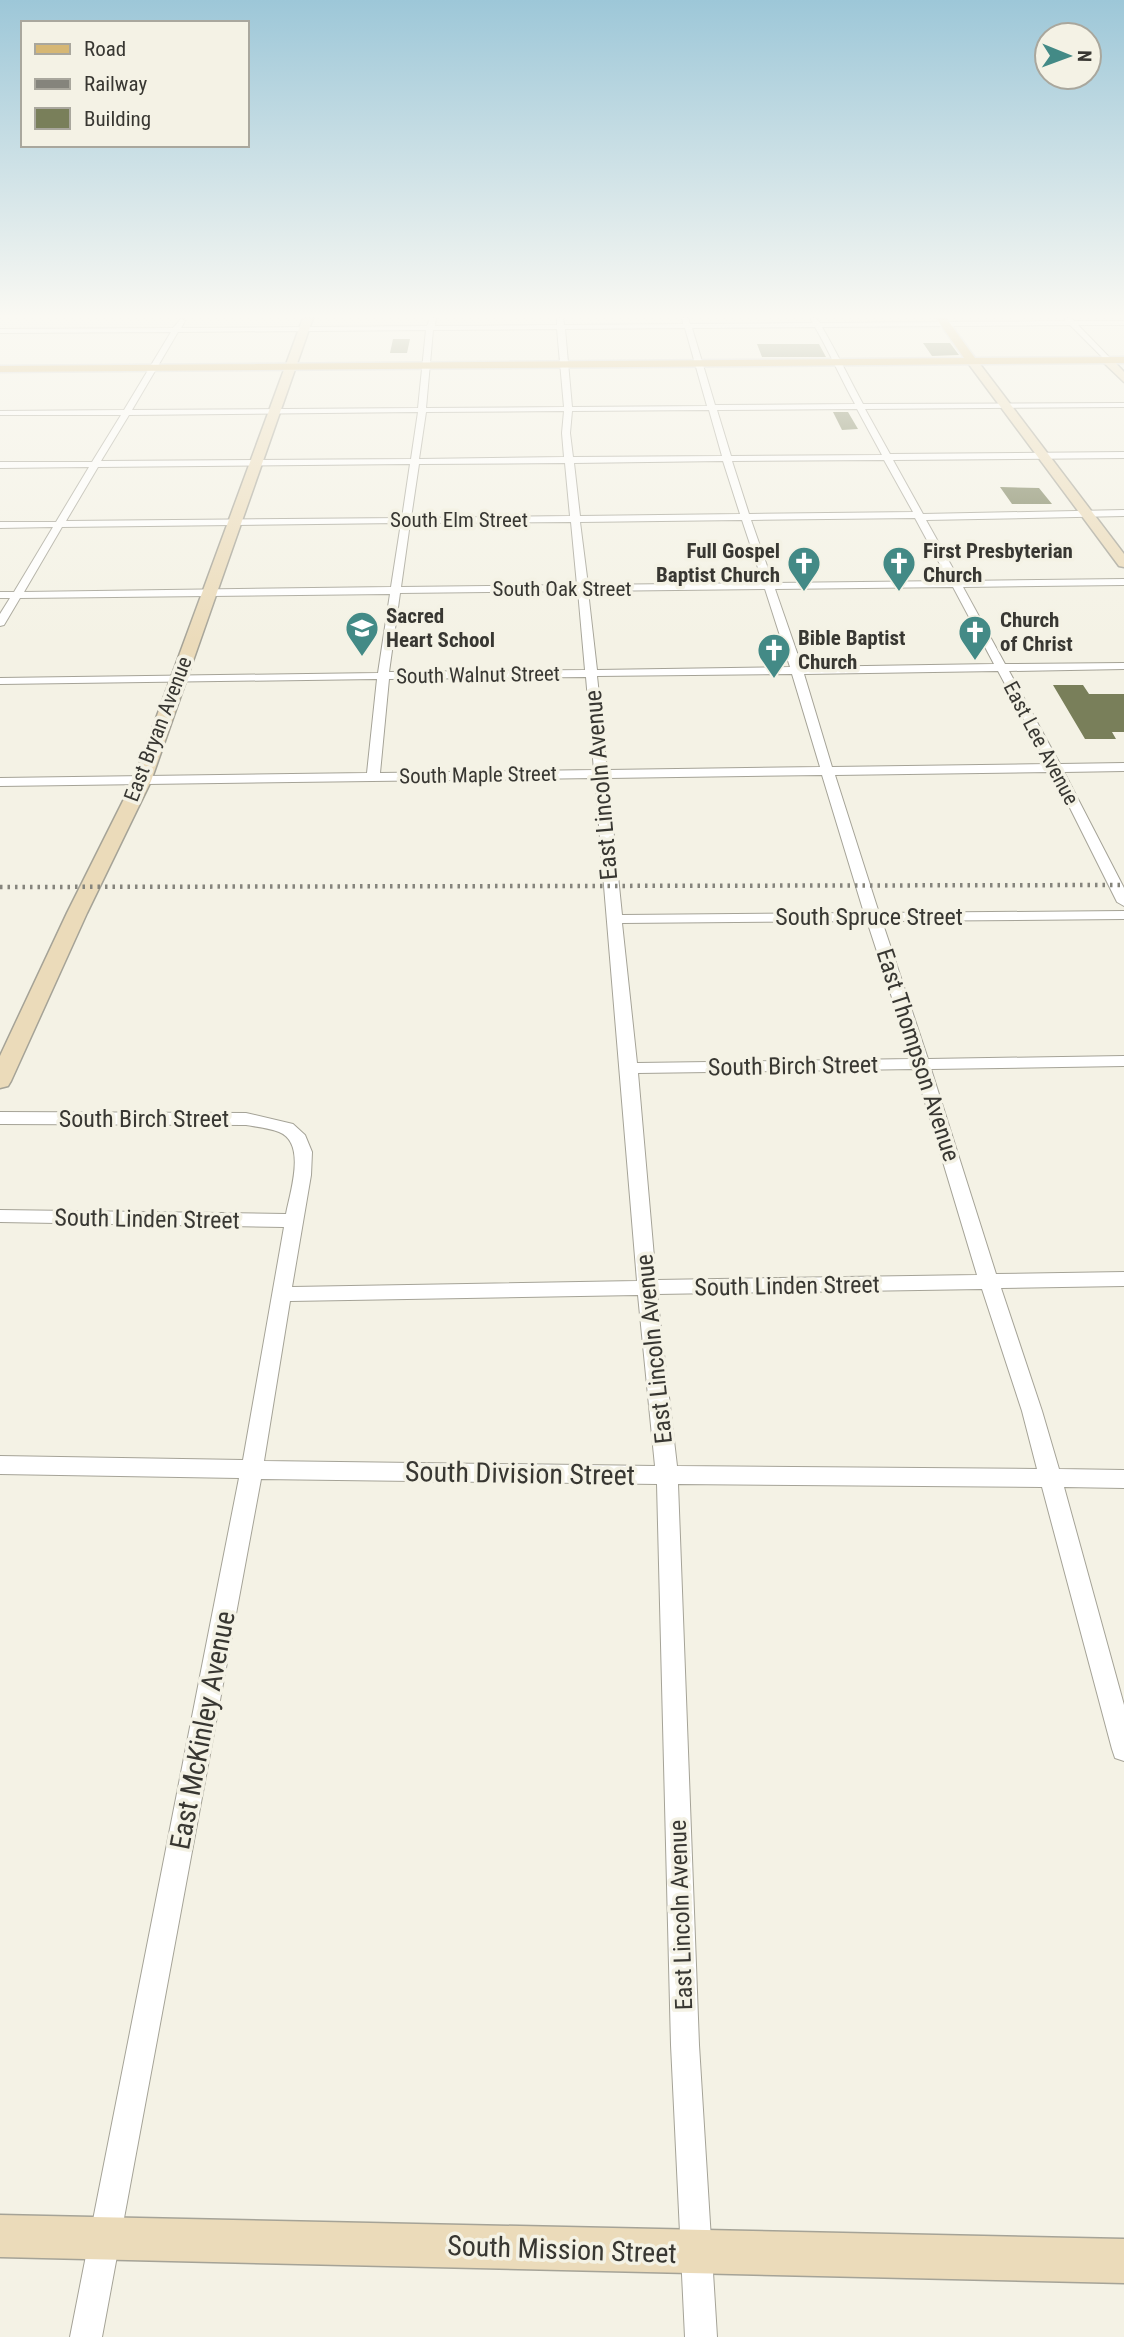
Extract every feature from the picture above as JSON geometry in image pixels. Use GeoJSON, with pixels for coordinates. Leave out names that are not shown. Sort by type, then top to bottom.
{"type":"FeatureCollection","features":[{"type":"Feature","properties":{"kind":"street"},"geometry":{"type":"LineString","coordinates":[[0,623],[116,427]]}},
{"type":"Feature","properties":{"kind":"street","name":"East Bryan Avenue"},"geometry":{"type":"LineString","coordinates":[[0,1081],[77,913],[142,781],[269,427]]}},
{"type":"Feature","properties":{"kind":"street"},"geometry":{"type":"LineString","coordinates":[[373,777],[376,726],[419,427]]}},
{"type":"Feature","properties":{"kind":"street","name":"East Lincoln Avenue"},"geometry":{"type":"LineString","coordinates":[[566,427],[629,1068],[647,1290],[667,1475],[685,2045],[701,2337]]}},
{"type":"Feature","properties":{"kind":"street","name":"East Thompson Avenue"},"geometry":{"type":"LineString","coordinates":[[719,427],[872,917],[895,978],[1052,1478],[1124,1749]]}},
{"type":"Feature","properties":{"kind":"street","name":"East Lee Avenue"},"geometry":{"type":"LineString","coordinates":[[871,427],[1056,768],[1124,902]]}},
{"type":"Feature","properties":{"kind":"street"},"geometry":{"type":"LineString","coordinates":[[1021,427],[1124,563]]}},
{"type":"Feature","properties":{"kind":"street"},"geometry":{"type":"LineString","coordinates":[[0,465],[1124,455]]}},
{"type":"Feature","properties":{"kind":"street","name":"South Elm Street"},"geometry":{"type":"LineString","coordinates":[[0,525],[1124,513]]}},
{"type":"Feature","properties":{"kind":"street","name":"South Oak Street"},"geometry":{"type":"LineString","coordinates":[[0,595],[1124,582]]}},
{"type":"Feature","properties":{"kind":"street","name":"South Walnut Street"},"geometry":{"type":"LineString","coordinates":[[0,681],[1124,666]]}},
{"type":"Feature","properties":{"kind":"street","name":"South Maple Street"},"geometry":{"type":"LineString","coordinates":[[0,782],[1124,768]]}},
{"type":"Feature","properties":{"kind":"street","name":"South Spruce Street"},"geometry":{"type":"LineString","coordinates":[[613,919],[1124,915]]}},
{"type":"Feature","properties":{"kind":"street","name":"South Birch Street"},"geometry":{"type":"LineString","coordinates":[[629,1068],[1124,1061]]}},
{"type":"Feature","properties":{"kind":"street","name":"South Birch Street"},"geometry":{"type":"LineString","coordinates":[[0,1118],[246,1119],[287,1128]]}},
{"type":"Feature","properties":{"kind":"street","name":"East McKinley Avenue"},"geometry":{"type":"LineString","coordinates":[[86,2337],[252,1468],[282,1294],[303,1152],[299,1139],[287,1128]]}},
{"type":"Feature","properties":{"kind":"street","name":"South Linden Street"},"geometry":{"type":"LineString","coordinates":[[0,1216],[294,1221]]}},
{"type":"Feature","properties":{"kind":"street","name":"South Linden Street"},"geometry":{"type":"LineString","coordinates":[[282,1294],[647,1290],[1124,1279]]}},
{"type":"Feature","properties":{"kind":"street","name":"South Division Street"},"geometry":{"type":"LineString","coordinates":[[0,1465],[1124,1479]]}},
{"type":"Feature","properties":{"kind":"street","name":"South Mission Street"},"geometry":{"type":"LineString","coordinates":[[0,2236],[1124,2260]]}},
{"type":"Feature","properties":{"kind":"building"},"geometry":{"type":"Polygon","coordinates":[[[841,427],[858,429],[842,430],[841,427]]]}},
{"type":"Feature","properties":{"kind":"building"},"geometry":{"type":"Polygon","coordinates":[[[1000,487],[1039,488],[1052,504],[1012,504],[1000,487]]]}},
{"type":"Feature","properties":{"kind":"building"},"geometry":{"type":"Polygon","coordinates":[[[1053,685],[1083,685],[1089,694],[1124,694],[1124,732],[1112,732],[1116,739],[1085,739],[1053,685]]]}},
{"type":"Feature","properties":{"kind":"railway"},"geometry":{"type":"LineString","coordinates":[[0,887],[1124,885]]}},
{"type":"Feature","properties":{"kind":"place","name":"Full Gospel Baptist Church"},"geometry":{"type":"Point","coordinates":[804,593]}},
{"type":"Feature","properties":{"kind":"place","name":"First Presbyterian Church"},"geometry":{"type":"Point","coordinates":[899,593]}},
{"type":"Feature","properties":{"kind":"place","name":"Sacred Heart School"},"geometry":{"type":"Point","coordinates":[362,658]}},
{"type":"Feature","properties":{"kind":"place","name":"Church of Christ"},"geometry":{"type":"Point","coordinates":[975,662]}},
{"type":"Feature","properties":{"kind":"place","name":"Bible Baptist Church"},"geometry":{"type":"Point","coordinates":[774,680]}}]}
